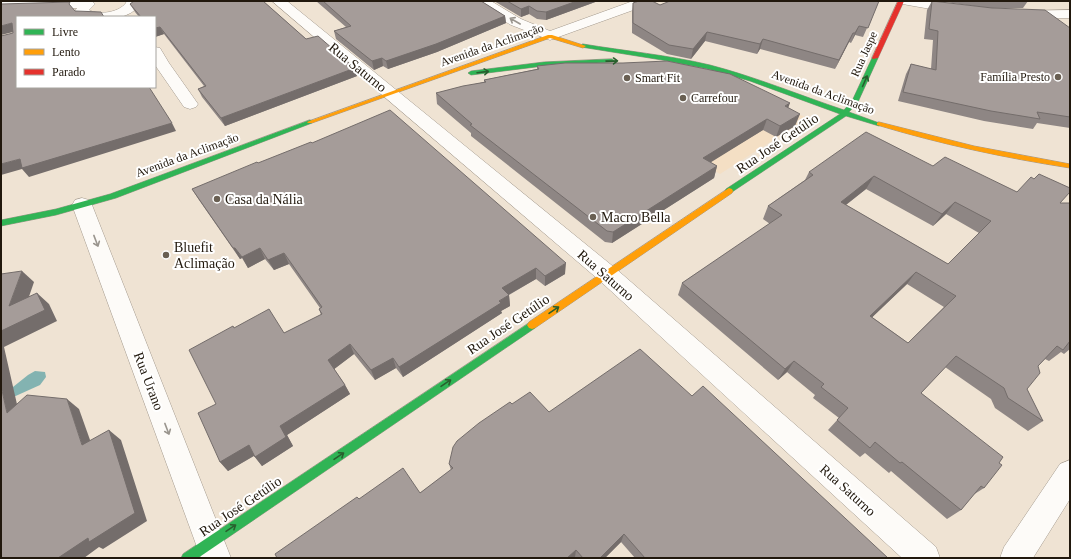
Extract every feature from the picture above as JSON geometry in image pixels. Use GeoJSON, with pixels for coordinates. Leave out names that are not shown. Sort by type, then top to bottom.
{"type":"FeatureCollection","features":[{"type":"Feature","properties":{"kind":"street","name":"Rua Saturno"},"geometry":{"type":"LineString","coordinates":[[279,1],[607,274],[925,558]]}},
{"type":"Feature","properties":{"kind":"street"},"geometry":{"type":"LineString","coordinates":[[482,1],[522,25],[550,36],[645,1]]}},
{"type":"Feature","properties":{"kind":"street","name":"Rua Jaspe"},"geometry":{"type":"LineString","coordinates":[[844,113],[855,102],[901,1]]}},
{"type":"Feature","properties":{"kind":"street"},"geometry":{"type":"LineString","coordinates":[[908,1],[972,12]]}},
{"type":"Feature","properties":{"kind":"street"},"geometry":{"type":"LineString","coordinates":[[1033,1],[1070,28]]}},
{"type":"Feature","properties":{"kind":"street"},"geometry":{"type":"LineString","coordinates":[[1,6],[90,10],[109,16],[137,6]]}},
{"type":"Feature","properties":{"kind":"street"},"geometry":{"type":"LineString","coordinates":[[1011,14],[1070,14]]}},
{"type":"Feature","properties":{"kind":"street","name":"Avenida da Aclimação"},"geometry":{"type":"LineString","coordinates":[[1,223],[82,205],[113,196],[430,78],[550,36],[583,46],[709,67],[774,86],[844,113],[923,137],[1007,156],[1070,166]]}},
{"type":"Feature","properties":{"kind":"street"},"geometry":{"type":"LineString","coordinates":[[156,53],[190,104]]}},
{"type":"Feature","properties":{"kind":"street"},"geometry":{"type":"LineString","coordinates":[[430,78],[569,62],[683,62]]}},
{"type":"Feature","properties":{"kind":"street","name":"Rua José Getúlio"},"geometry":{"type":"LineString","coordinates":[[204,553],[607,274],[844,113]]}},
{"type":"Feature","properties":{"kind":"street","name":"Rua Urano"},"geometry":{"type":"LineString","coordinates":[[82,205],[204,553]]}},
{"type":"Feature","properties":{"kind":"street"},"geometry":{"type":"LineString","coordinates":[[1015,558],[1070,474]]}},
{"type":"Feature","properties":{"kind":"shaded area"},"geometry":{"type":"Polygon","coordinates":[[[738,91],[808,118],[720,174],[705,165],[738,91]]]}},
{"type":"Feature","properties":{"kind":"water"},"geometry":{"type":"Polygon","coordinates":[[[35,371],[45,372],[46,377],[40,385],[9,399],[13,387],[35,371]]]}},
{"type":"Feature","properties":{"kind":"building"},"geometry":{"type":"Polygon","coordinates":[[[134,1],[263,1],[306,39],[318,36],[355,68],[221,118],[198,89],[206,86],[160,27],[156,28],[156,16],[140,16],[130,4],[134,1]]]}},
{"type":"Feature","properties":{"kind":"building"},"geometry":{"type":"Polygon","coordinates":[[[323,1],[481,1],[505,16],[436,44],[386,61],[382,58],[372,61],[334,31],[351,26],[323,1]]]}},
{"type":"Feature","properties":{"kind":"building"},"geometry":{"type":"Polygon","coordinates":[[[507,1],[577,1],[546,12],[537,11],[529,6],[521,9],[507,1]]]}},
{"type":"Feature","properties":{"kind":"building"},"geometry":{"type":"Polygon","coordinates":[[[639,1],[652,1],[660,5],[670,1],[879,1],[868,28],[859,26],[855,33],[853,33],[839,60],[763,39],[760,44],[707,32],[693,49],[669,45],[633,23],[633,3],[639,1]]]}},
{"type":"Feature","properties":{"kind":"building"},"geometry":{"type":"Polygon","coordinates":[[[932,1],[992,8],[1045,10],[1070,28],[1070,117],[1037,112],[1040,119],[991,111],[903,92],[911,64],[936,70],[938,31],[929,29],[932,1]]]}},
{"type":"Feature","properties":{"kind":"building"},"geometry":{"type":"Polygon","coordinates":[[[70,2],[69,4],[75,11],[101,12],[103,16],[16,16],[16,88],[150,88],[172,123],[22,168],[20,159],[1,164],[1,36],[13,33],[12,23],[1,26],[1,4],[70,2]]]}},
{"type":"Feature","properties":{"kind":"building"},"geometry":{"type":"Polygon","coordinates":[[[667,61],[730,74],[790,103],[785,106],[800,114],[780,126],[767,119],[703,158],[717,166],[613,232],[607,231],[470,125],[472,124],[436,93],[486,82],[484,80],[539,69],[537,66],[565,63],[667,61]]]}},
{"type":"Feature","properties":{"kind":"building"},"geometry":{"type":"Polygon","coordinates":[[[390,110],[566,263],[545,276],[536,268],[502,288],[509,295],[499,301],[501,303],[399,367],[393,358],[371,370],[350,344],[328,360],[345,385],[280,426],[286,437],[255,457],[249,445],[220,462],[198,413],[216,404],[189,350],[233,326],[234,328],[269,309],[284,333],[322,314],[319,309],[322,307],[284,253],[268,260],[260,248],[242,257],[235,248],[233,248],[192,189],[257,162],[258,163],[311,142],[312,143],[390,110]]]}},
{"type":"Feature","properties":{"kind":"building"},"geometry":{"type":"Polygon","coordinates":[[[866,132],[933,166],[945,157],[1017,192],[1031,177],[1034,179],[1039,174],[1070,188],[1070,192],[1060,203],[1070,203],[1070,341],[1063,350],[1057,346],[1038,366],[1040,373],[1027,389],[1043,421],[1008,398],[1004,388],[956,356],[921,393],[1003,457],[999,463],[1002,465],[984,488],[981,486],[961,510],[875,442],[870,448],[837,420],[848,408],[821,387],[824,384],[794,361],[785,369],[682,283],[782,215],[768,206],[813,175],[809,172],[866,132]],[[874,176],[841,202],[948,264],[991,221],[955,202],[942,214],[874,176]],[[916,272],[870,316],[908,343],[956,296],[916,272]]]}},
{"type":"Feature","properties":{"kind":"building"},"geometry":{"type":"Polygon","coordinates":[[[22,271],[9,306],[37,293],[45,310],[1,331],[1,274],[22,271]]]}},
{"type":"Feature","properties":{"kind":"building"},"geometry":{"type":"Polygon","coordinates":[[[640,349],[692,396],[703,386],[888,558],[645,558],[624,534],[600,558],[583,558],[576,550],[567,558],[277,558],[275,554],[357,497],[359,499],[403,468],[420,493],[453,468],[449,464],[453,447],[457,441],[479,423],[510,402],[512,404],[530,392],[549,412],[640,349]]]}},
{"type":"Feature","properties":{"kind":"building"},"geometry":{"type":"Polygon","coordinates":[[[1,386],[7,413],[27,395],[67,399],[82,445],[109,430],[135,513],[89,542],[88,538],[58,558],[1,558],[1,386]]]}},
{"type":"Feature","properties":{"kind":"traffic: fast"},"geometry":{"type":"LineString","coordinates":[[583,46],[709,67],[774,87],[858,118],[879,124]]}},
{"type":"Feature","properties":{"kind":"traffic: fast"},"geometry":{"type":"LineString","coordinates":[[729,191],[845,113],[855,102],[875,58]]}},
{"type":"Feature","properties":{"kind":"traffic: fast"},"geometry":{"type":"LineString","coordinates":[[471,73],[544,64],[612,61]]}},
{"type":"Feature","properties":{"kind":"traffic: fast"},"geometry":{"type":"LineString","coordinates":[[1,223],[56,212],[113,196],[310,122]]}},
{"type":"Feature","properties":{"kind":"traffic: fast"},"geometry":{"type":"LineString","coordinates":[[187,558],[532,325]]}},
{"type":"Feature","properties":{"kind":"traffic: slow"},"geometry":{"type":"LineString","coordinates":[[310,122],[550,36],[583,46]]}},
{"type":"Feature","properties":{"kind":"traffic: slow"},"geometry":{"type":"LineString","coordinates":[[879,124],[974,148],[1070,166]]}},
{"type":"Feature","properties":{"kind":"traffic: slow"},"geometry":{"type":"LineString","coordinates":[[532,325],[729,191]]}},
{"type":"Feature","properties":{"kind":"traffic: jam"},"geometry":{"type":"LineString","coordinates":[[875,58],[901,1]]}},
{"type":"Feature","properties":{"kind":"place","name":"Família Presto"},"geometry":{"type":"Point","coordinates":[1058,77]}},
{"type":"Feature","properties":{"kind":"place","name":"Smart Fit"},"geometry":{"type":"Point","coordinates":[627,78]}},
{"type":"Feature","properties":{"kind":"place","name":"Carrefour"},"geometry":{"type":"Point","coordinates":[683,98]}},
{"type":"Feature","properties":{"kind":"place","name":"Casa da Nália"},"geometry":{"type":"Point","coordinates":[217,199]}},
{"type":"Feature","properties":{"kind":"place","name":"Macro Bella"},"geometry":{"type":"Point","coordinates":[593,217]}},
{"type":"Feature","properties":{"kind":"place","name":"Bluefit Aclimação"},"geometry":{"type":"Point","coordinates":[166,255]}}]}
